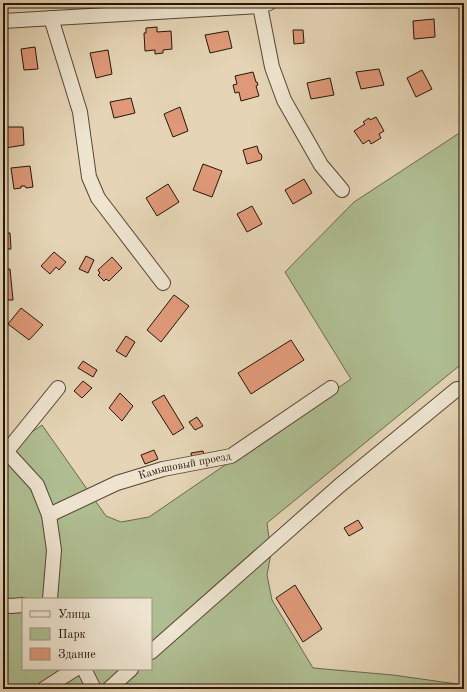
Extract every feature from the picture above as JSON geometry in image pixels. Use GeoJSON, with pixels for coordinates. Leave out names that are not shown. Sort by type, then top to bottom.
{"type":"FeatureCollection","features":[{"type":"Feature","properties":{"kind":"street"},"geometry":{"type":"LineString","coordinates":[[3,21],[263,4],[272,67],[284,100],[321,165],[342,190]]}},
{"type":"Feature","properties":{"kind":"street"},"geometry":{"type":"LineString","coordinates":[[51,18],[80,112],[89,177],[98,198],[162,283]]}},
{"type":"Feature","properties":{"kind":"street"},"geometry":{"type":"LineString","coordinates":[[50,598],[54,550],[49,516],[37,485],[4,451],[58,388]]}},
{"type":"Feature","properties":{"kind":"street","name":"Камышовый проезд"},"geometry":{"type":"LineString","coordinates":[[49,516],[117,483],[163,469],[232,456],[331,388]]}},
{"type":"Feature","properties":{"kind":"street"},"geometry":{"type":"LineString","coordinates":[[152,651],[339,486],[457,389],[464,390]]}},
{"type":"Feature","properties":{"kind":"street"},"geometry":{"type":"LineString","coordinates":[[3,605],[22,605]]}},
{"type":"Feature","properties":{"kind":"street"},"geometry":{"type":"LineString","coordinates":[[44,689],[73,670]]}},
{"type":"Feature","properties":{"kind":"street"},"geometry":{"type":"LineString","coordinates":[[84,670],[94,689]]}},
{"type":"Feature","properties":{"kind":"street"},"geometry":{"type":"LineString","coordinates":[[109,689],[131,670]]}},
{"type":"Feature","properties":{"kind":"green space"},"geometry":{"type":"Polygon","coordinates":[[[464,130],[464,362],[267,523],[271,553],[267,575],[272,600],[313,668],[393,675],[464,685],[464,689],[3,689],[3,452],[42,425],[106,516],[121,522],[149,517],[351,379],[285,272],[354,202],[464,130]]]}},
{"type":"Feature","properties":{"kind":"building"},"geometry":{"type":"Polygon","coordinates":[[[434,19],[435,37],[414,39],[413,21],[434,19]]]}},
{"type":"Feature","properties":{"kind":"building"},"geometry":{"type":"Polygon","coordinates":[[[157,27],[157,32],[171,31],[172,49],[163,50],[163,53],[155,54],[155,50],[145,51],[144,33],[146,33],[146,28],[157,27]]]}},
{"type":"Feature","properties":{"kind":"building"},"geometry":{"type":"Polygon","coordinates":[[[293,30],[303,30],[304,43],[294,44],[293,30]]]}},
{"type":"Feature","properties":{"kind":"building"},"geometry":{"type":"Polygon","coordinates":[[[228,31],[232,48],[210,53],[205,35],[228,31]]]}},
{"type":"Feature","properties":{"kind":"building"},"geometry":{"type":"Polygon","coordinates":[[[35,47],[38,69],[24,70],[21,49],[35,47]]]}},
{"type":"Feature","properties":{"kind":"building"},"geometry":{"type":"Polygon","coordinates":[[[108,50],[112,74],[96,78],[90,53],[108,50]]]}},
{"type":"Feature","properties":{"kind":"building"},"geometry":{"type":"Polygon","coordinates":[[[379,69],[384,85],[361,89],[356,72],[379,69]]]}},
{"type":"Feature","properties":{"kind":"building"},"geometry":{"type":"Polygon","coordinates":[[[422,70],[432,89],[416,97],[407,78],[422,70]]]}},
{"type":"Feature","properties":{"kind":"building"},"geometry":{"type":"Polygon","coordinates":[[[253,72],[258,85],[256,86],[259,96],[241,101],[239,92],[235,93],[233,85],[237,84],[235,76],[253,72]]]}},
{"type":"Feature","properties":{"kind":"building"},"geometry":{"type":"Polygon","coordinates":[[[330,78],[334,95],[311,99],[307,83],[330,78]]]}},
{"type":"Feature","properties":{"kind":"building"},"geometry":{"type":"Polygon","coordinates":[[[131,98],[135,113],[114,118],[110,102],[131,98]]]}},
{"type":"Feature","properties":{"kind":"building"},"geometry":{"type":"Polygon","coordinates":[[[180,107],[188,131],[173,137],[164,114],[180,107]]]}},
{"type":"Feature","properties":{"kind":"building"},"geometry":{"type":"Polygon","coordinates":[[[376,117],[384,131],[379,134],[381,138],[371,144],[369,140],[363,144],[354,131],[365,124],[363,122],[369,118],[370,120],[376,117]]]}},
{"type":"Feature","properties":{"kind":"building"},"geometry":{"type":"Polygon","coordinates":[[[3,127],[23,127],[24,145],[5,148],[3,127]]]}},
{"type":"Feature","properties":{"kind":"building"},"geometry":{"type":"Polygon","coordinates":[[[257,146],[262,157],[261,160],[247,164],[243,150],[257,146]]]}},
{"type":"Feature","properties":{"kind":"building"},"geometry":{"type":"Polygon","coordinates":[[[203,164],[222,171],[212,197],[193,190],[203,164]]]}},
{"type":"Feature","properties":{"kind":"building"},"geometry":{"type":"Polygon","coordinates":[[[30,166],[33,187],[26,188],[25,186],[21,186],[21,188],[14,189],[11,168],[30,166]]]}},
{"type":"Feature","properties":{"kind":"building"},"geometry":{"type":"Polygon","coordinates":[[[304,179],[312,193],[293,204],[285,190],[304,179]]]}},
{"type":"Feature","properties":{"kind":"building"},"geometry":{"type":"Polygon","coordinates":[[[168,184],[179,202],[157,216],[146,198],[168,184]]]}},
{"type":"Feature","properties":{"kind":"building"},"geometry":{"type":"Polygon","coordinates":[[[252,206],[262,224],[247,232],[237,214],[252,206]]]}},
{"type":"Feature","properties":{"kind":"building"},"geometry":{"type":"Polygon","coordinates":[[[3,233],[10,233],[11,249],[3,249],[3,233]]]}},
{"type":"Feature","properties":{"kind":"building"},"geometry":{"type":"Polygon","coordinates":[[[54,252],[66,262],[59,270],[56,267],[50,274],[41,266],[54,252]]]}},
{"type":"Feature","properties":{"kind":"building"},"geometry":{"type":"Polygon","coordinates":[[[86,256],[94,260],[88,273],[79,269],[86,256]]]}},
{"type":"Feature","properties":{"kind":"building"},"geometry":{"type":"Polygon","coordinates":[[[112,257],[122,268],[109,281],[106,279],[104,281],[98,275],[100,273],[98,270],[112,257]]]}},
{"type":"Feature","properties":{"kind":"building"},"geometry":{"type":"Polygon","coordinates":[[[10,269],[13,300],[3,300],[3,270],[10,269]]]}},
{"type":"Feature","properties":{"kind":"building"},"geometry":{"type":"Polygon","coordinates":[[[174,295],[189,306],[161,342],[147,330],[174,295]]]}},
{"type":"Feature","properties":{"kind":"building"},"geometry":{"type":"Polygon","coordinates":[[[21,308],[43,325],[29,340],[8,324],[21,308]]]}},
{"type":"Feature","properties":{"kind":"building"},"geometry":{"type":"Polygon","coordinates":[[[126,336],[135,342],[126,357],[116,351],[126,336]]]}},
{"type":"Feature","properties":{"kind":"building"},"geometry":{"type":"Polygon","coordinates":[[[291,340],[304,360],[251,394],[238,373],[291,340]]]}},
{"type":"Feature","properties":{"kind":"building"},"geometry":{"type":"Polygon","coordinates":[[[83,361],[97,370],[93,377],[78,368],[83,361]]]}},
{"type":"Feature","properties":{"kind":"building"},"geometry":{"type":"Polygon","coordinates":[[[83,381],[92,388],[82,398],[74,391],[83,381]]]}},
{"type":"Feature","properties":{"kind":"building"},"geometry":{"type":"Polygon","coordinates":[[[120,393],[133,406],[122,421],[109,408],[120,393]]]}},
{"type":"Feature","properties":{"kind":"building"},"geometry":{"type":"Polygon","coordinates":[[[164,395],[184,428],[173,435],[152,402],[164,395]]]}},
{"type":"Feature","properties":{"kind":"building"},"geometry":{"type":"Polygon","coordinates":[[[197,417],[203,426],[195,430],[189,422],[197,417]]]}},
{"type":"Feature","properties":{"kind":"building"},"geometry":{"type":"Polygon","coordinates":[[[154,450],[158,459],[145,464],[141,455],[154,450]]]}},
{"type":"Feature","properties":{"kind":"building"},"geometry":{"type":"Polygon","coordinates":[[[203,451],[205,457],[192,460],[191,453],[203,451]]]}},
{"type":"Feature","properties":{"kind":"building"},"geometry":{"type":"Polygon","coordinates":[[[358,520],[363,528],[349,536],[344,528],[358,520]]]}},
{"type":"Feature","properties":{"kind":"building"},"geometry":{"type":"Polygon","coordinates":[[[295,585],[322,629],[303,642],[276,598],[295,585]]]}}]}
